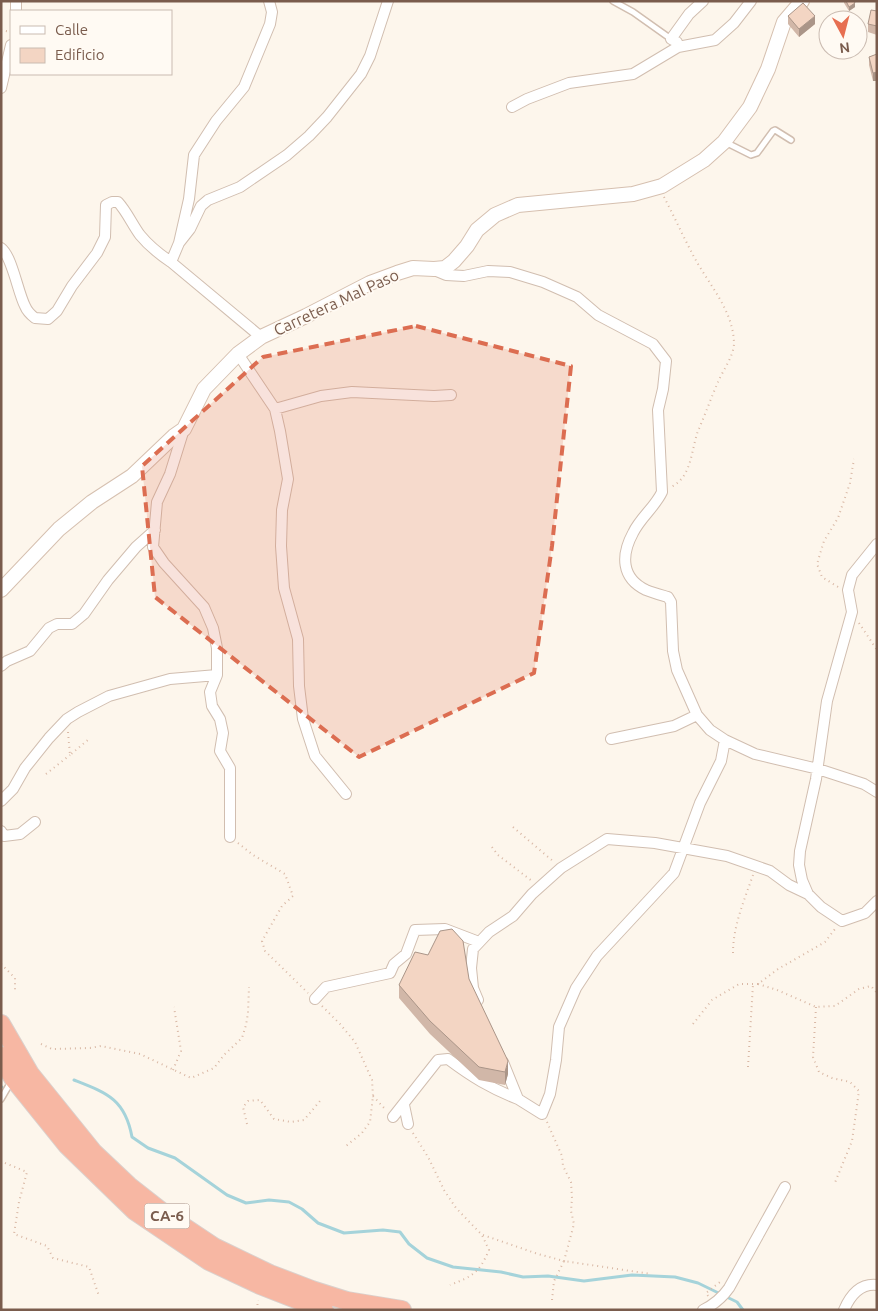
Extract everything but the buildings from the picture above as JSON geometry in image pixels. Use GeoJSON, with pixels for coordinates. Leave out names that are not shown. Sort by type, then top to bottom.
{"type":"FeatureCollection","features":[{"type":"Feature","properties":{"kind":"highway","name":"CA-6"},"geometry":{"type":"LineString","coordinates":[[1,1024],[30,1074],[93,1152],[129,1186],[166,1215],[214,1247],[270,1274],[347,1301],[402,1310]]}},
{"type":"Feature","properties":{"kind":"highway","name":"CA-6"},"geometry":{"type":"LineString","coordinates":[[1,1056],[13,1078],[67,1146],[135,1211],[210,1261],[260,1285],[324,1310]]}},
{"type":"Feature","properties":{"kind":"street"},"geometry":{"type":"LineString","coordinates":[[170,262],[179,243],[189,199],[194,155],[216,121],[244,87],[270,24],[272,12],[269,1]]}},
{"type":"Feature","properties":{"kind":"street"},"geometry":{"type":"LineString","coordinates":[[179,243],[190,230],[201,206],[208,200],[240,187],[287,156],[327,117],[361,74],[370,56],[388,1]]}},
{"type":"Feature","properties":{"kind":"street"},"geometry":{"type":"LineString","coordinates":[[678,46],[677,42],[671,38],[689,14],[703,1]]}},
{"type":"Feature","properties":{"kind":"street"},"geometry":{"type":"LineString","coordinates":[[512,107],[527,98],[569,83],[633,74],[678,46],[715,40],[734,23],[751,1]]}},
{"type":"Feature","properties":{"kind":"street","name":"Carretera Mal Paso"},"geometry":{"type":"LineString","coordinates":[[1,590],[59,529],[92,502],[132,476],[174,436],[184,429],[204,389],[238,354],[261,337],[370,283],[414,268],[434,270],[445,268],[467,246],[477,230],[495,215],[518,205],[633,194],[662,186],[704,160],[724,142],[750,106],[768,68],[784,22],[802,1]]}},
{"type":"Feature","properties":{"kind":"street"},"geometry":{"type":"LineString","coordinates":[[1,88],[10,49]]}},
{"type":"Feature","properties":{"kind":"street"},"geometry":{"type":"LineString","coordinates":[[1,248],[12,269],[25,308],[35,318],[48,319],[57,311],[105,237],[106,205],[118,202],[126,210],[140,234],[158,253],[261,337]]}},
{"type":"Feature","properties":{"kind":"street"},"geometry":{"type":"LineString","coordinates":[[434,270],[446,275],[464,276],[488,271],[510,272],[543,282],[577,297],[598,315],[653,344],[666,360],[663,389],[658,410],[662,492],[659,500],[633,532],[624,557],[627,571],[633,581],[646,590],[668,597],[671,602],[673,651],[677,670],[697,716],[710,730],[725,740],[755,754],[818,769],[864,784],[877,792]]}},
{"type":"Feature","properties":{"kind":"street"},"geometry":{"type":"LineString","coordinates":[[238,354],[275,409],[280,431],[288,479],[282,510],[281,546],[284,588],[298,639],[299,686],[303,719],[315,756],[346,794]]}},
{"type":"Feature","properties":{"kind":"street"},"geometry":{"type":"LineString","coordinates":[[275,409],[321,396],[352,392],[434,396],[451,395]]}},
{"type":"Feature","properties":{"kind":"street"},"geometry":{"type":"LineString","coordinates":[[184,429],[170,474],[157,502],[153,547],[164,563],[204,607],[213,628],[217,648],[217,675],[210,692],[212,706],[220,719],[223,733],[220,751],[230,768],[230,837]]}},
{"type":"Feature","properties":{"kind":"street"},"geometry":{"type":"LineString","coordinates":[[1,666],[7,661],[30,651],[49,628],[57,624],[72,624],[84,614],[108,580],[136,547],[155,530]]}},
{"type":"Feature","properties":{"kind":"street"},"geometry":{"type":"LineString","coordinates":[[808,894],[801,873],[800,851],[818,769],[828,700],[852,612],[848,590],[852,575],[877,544]]}},
{"type":"Feature","properties":{"kind":"street"},"geometry":{"type":"LineString","coordinates":[[1,801],[13,789],[25,768],[49,738],[68,719],[109,696],[170,679],[217,675]]}},
{"type":"Feature","properties":{"kind":"street"},"geometry":{"type":"LineString","coordinates":[[611,739],[674,726],[697,716]]}},
{"type":"Feature","properties":{"kind":"street"},"geometry":{"type":"LineString","coordinates":[[393,1117],[438,1060],[443,1058],[448,1059],[473,1078],[493,1089],[518,1099],[542,1114],[550,1094],[559,1027],[576,988],[597,956],[674,873],[700,803],[721,761],[725,740]]}},
{"type":"Feature","properties":{"kind":"street"},"geometry":{"type":"LineString","coordinates":[[1,831],[4,836],[20,834],[35,822]]}},
{"type":"Feature","properties":{"kind":"street"},"geometry":{"type":"LineString","coordinates":[[480,1007],[473,988],[473,949],[489,932],[513,916],[561,868],[607,840],[655,843],[727,856],[770,871],[789,885],[808,894],[821,907],[842,921],[865,913],[877,901]]}},
{"type":"Feature","properties":{"kind":"street"},"geometry":{"type":"LineString","coordinates":[[315,999],[326,987],[390,973],[394,964],[406,954],[415,930],[445,930],[479,942]]}},
{"type":"Feature","properties":{"kind":"street"},"geometry":{"type":"LineString","coordinates":[[498,1048],[518,1099]]}},
{"type":"Feature","properties":{"kind":"street"},"geometry":{"type":"LineString","coordinates":[[404,1105],[408,1124]]}},
{"type":"Feature","properties":{"kind":"street"},"geometry":{"type":"LineString","coordinates":[[703,1310],[715,1304],[729,1288],[785,1187]]}},
{"type":"Feature","properties":{"kind":"street"},"geometry":{"type":"LineString","coordinates":[[844,1310],[848,1300],[858,1290],[869,1284],[877,1285]]}},
{"type":"Feature","properties":{"kind":"lane"},"geometry":{"type":"LineString","coordinates":[[613,1],[671,38]]}},
{"type":"Feature","properties":{"kind":"lane"},"geometry":{"type":"LineString","coordinates":[[724,142],[751,156],[757,153],[772,131],[775,130],[791,140]]}},
{"type":"Feature","properties":{"kind":"lane"},"geometry":{"type":"LineString","coordinates":[[1,1098],[13,1078]]}},
{"type":"Feature","properties":{"kind":"path"},"geometry":{"type":"LineString","coordinates":[[662,186],[663,196],[692,254],[725,307],[734,345],[696,437],[688,471],[675,485],[662,492]]}},
{"type":"Feature","properties":{"kind":"path"},"geometry":{"type":"LineString","coordinates":[[848,590],[834,586],[822,577],[816,564],[824,541],[838,518],[850,483],[854,459]]}},
{"type":"Feature","properties":{"kind":"path"},"geometry":{"type":"LineString","coordinates":[[852,612],[877,650]]}},
{"type":"Feature","properties":{"kind":"path"},"geometry":{"type":"LineString","coordinates":[[68,719],[70,755]]}},
{"type":"Feature","properties":{"kind":"path"},"geometry":{"type":"LineString","coordinates":[[46,774],[89,739]]}},
{"type":"Feature","properties":{"kind":"path"},"geometry":{"type":"LineString","coordinates":[[513,827],[561,868]]}},
{"type":"Feature","properties":{"kind":"path"},"geometry":{"type":"LineString","coordinates":[[230,837],[253,855],[286,874],[293,896],[282,906],[262,941],[265,952],[340,1024],[355,1042],[372,1080],[373,1096],[370,1122],[362,1133],[346,1146]]}},
{"type":"Feature","properties":{"kind":"path"},"geometry":{"type":"LineString","coordinates":[[492,847],[498,855],[539,888]]}},
{"type":"Feature","properties":{"kind":"path"},"geometry":{"type":"LineString","coordinates":[[733,953],[736,924],[756,866]]}},
{"type":"Feature","properties":{"kind":"path"},"geometry":{"type":"LineString","coordinates":[[758,984],[778,969],[825,942],[842,921]]}},
{"type":"Feature","properties":{"kind":"path"},"geometry":{"type":"LineString","coordinates":[[1,964],[15,978],[15,991]]}},
{"type":"Feature","properties":{"kind":"path"},"geometry":{"type":"LineString","coordinates":[[693,1024],[712,1000],[739,984],[758,984],[778,990],[816,1007],[835,1006],[859,988],[871,986],[877,993]]}},
{"type":"Feature","properties":{"kind":"path"},"geometry":{"type":"LineString","coordinates":[[748,1067],[753,984]]}},
{"type":"Feature","properties":{"kind":"path"},"geometry":{"type":"LineString","coordinates":[[41,1044],[52,1049],[101,1046],[140,1054],[190,1078],[214,1068],[224,1055],[242,1038],[248,1013],[249,987]]}},
{"type":"Feature","properties":{"kind":"path"},"geometry":{"type":"LineString","coordinates":[[173,1070],[181,1051],[174,1007]]}},
{"type":"Feature","properties":{"kind":"path"},"geometry":{"type":"LineString","coordinates":[[816,1007],[813,1057],[818,1072],[832,1078],[850,1082],[859,1091],[852,1141],[834,1185]]}},
{"type":"Feature","properties":{"kind":"path"},"geometry":{"type":"LineString","coordinates":[[373,1096],[393,1117]]}},
{"type":"Feature","properties":{"kind":"path"},"geometry":{"type":"LineString","coordinates":[[247,1124],[243,1107],[248,1101],[260,1100],[274,1119],[291,1122],[304,1120],[320,1101]]}},
{"type":"Feature","properties":{"kind":"path"},"geometry":{"type":"LineString","coordinates":[[542,1114],[557,1143],[562,1156],[563,1166],[571,1182],[571,1211],[574,1224],[564,1261],[554,1281],[552,1300]]}},
{"type":"Feature","properties":{"kind":"path"},"geometry":{"type":"LineString","coordinates":[[408,1124],[428,1157],[444,1190],[456,1208],[482,1235],[489,1250],[482,1266],[468,1278],[450,1285]]}},
{"type":"Feature","properties":{"kind":"path"},"geometry":{"type":"LineString","coordinates":[[4,1163],[27,1172],[18,1202],[14,1234],[47,1246],[53,1258],[89,1267],[99,1296]]}},
{"type":"Feature","properties":{"kind":"path"},"geometry":{"type":"LineString","coordinates":[[482,1235],[564,1261],[651,1274]]}},
{"type":"Feature","properties":{"kind":"path"},"geometry":{"type":"LineString","coordinates":[[706,1293],[719,1282]]}},
{"type":"Feature","properties":{"kind":"highlighted area"},"geometry":{"type":"Polygon","coordinates":[[[416,326],[571,366],[552,546],[534,673],[359,757],[155,597],[142,466],[263,357],[416,326]]]}},
{"type":"Feature","properties":{"kind":"waterway"},"geometry":{"type":"LineString","coordinates":[[74,1080],[96,1089],[113,1099],[125,1114],[132,1137],[148,1148],[175,1158],[227,1195],[246,1203],[269,1200],[289,1202],[302,1209],[318,1223],[344,1233],[383,1230],[400,1232],[409,1244],[427,1258],[453,1267],[501,1272],[523,1277],[548,1276],[584,1281],[632,1275],[675,1277],[698,1283],[737,1302],[743,1310]]}}]}
